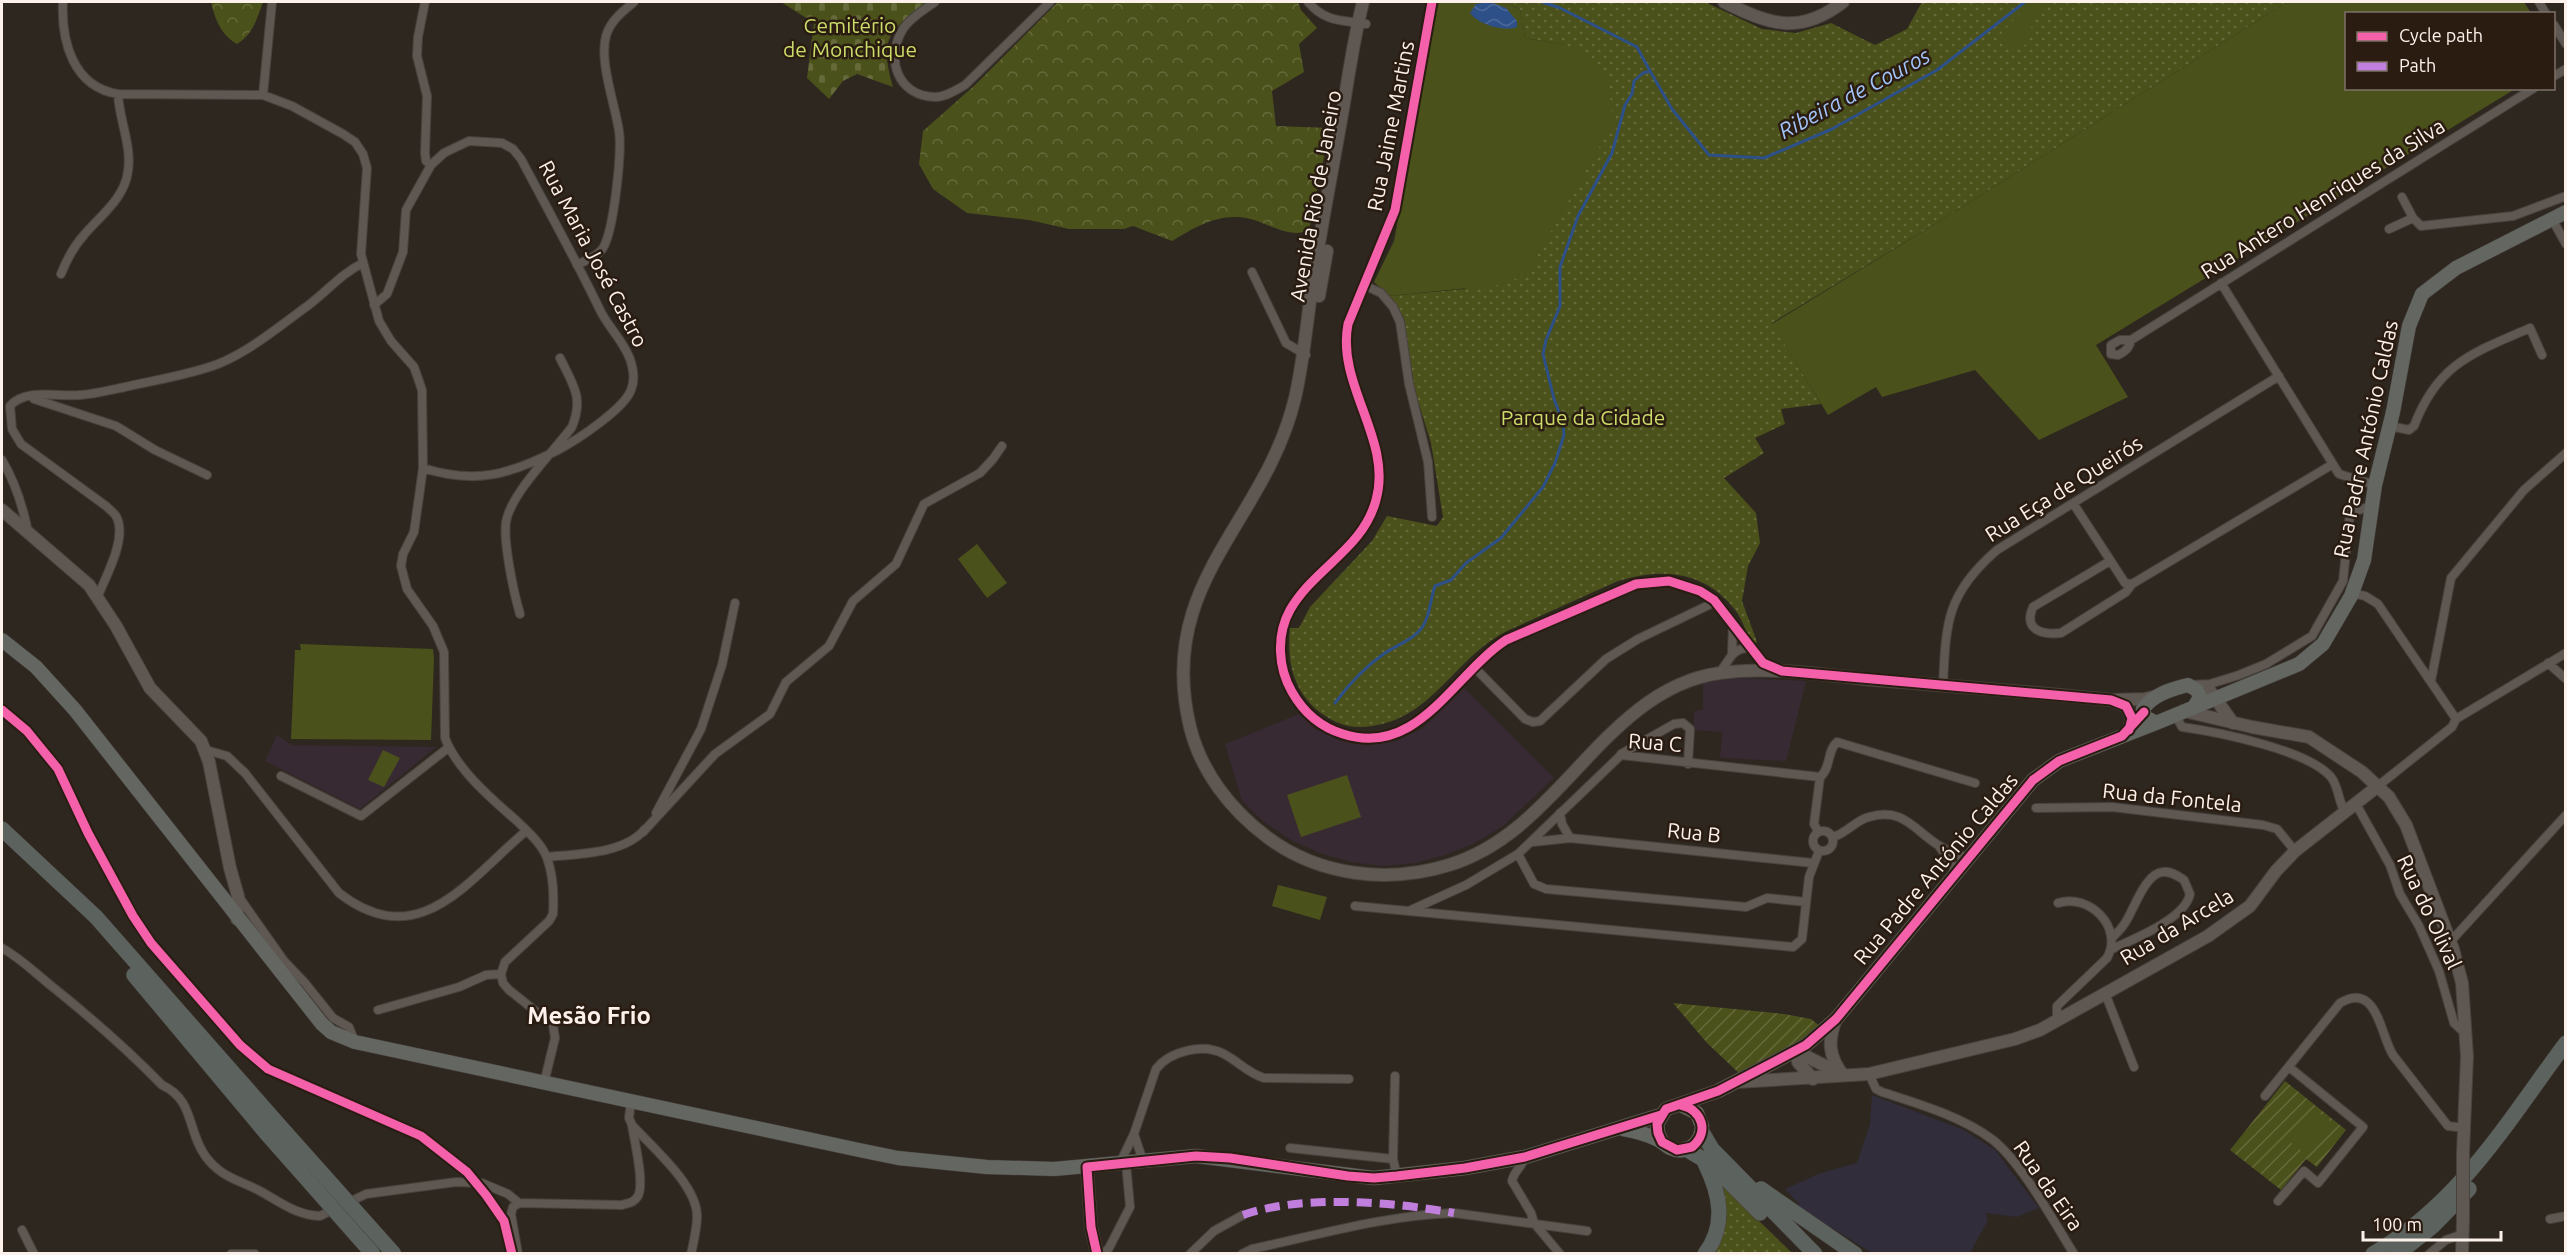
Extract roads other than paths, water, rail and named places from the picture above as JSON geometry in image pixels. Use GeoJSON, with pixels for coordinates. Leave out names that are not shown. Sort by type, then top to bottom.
{"type":"FeatureCollection","features":[{"type":"Feature","properties":{"kind":"highway"},"geometry":{"type":"LineString","coordinates":[[2,829],[96,917],[273,1129],[373,1254]]}},
{"type":"Feature","properties":{"kind":"highway"},"geometry":{"type":"LineString","coordinates":[[2,836],[63,895],[273,1129],[394,1254]]}},
{"type":"Feature","properties":{"kind":"highway"},"geometry":{"type":"LineString","coordinates":[[2373,1254],[2426,1217],[2457,1188],[2479,1163],[2565,1043]]}},
{"type":"Feature","properties":{"kind":"highway"},"geometry":{"type":"LineString","coordinates":[[2398,1254],[2460,1201],[2496,1156],[2565,1058]]}},
{"type":"Feature","properties":{"kind":"highway"},"geometry":{"type":"LineString","coordinates":[[1702,1126],[1712,1149],[1736,1170],[1855,1254]]}},
{"type":"Feature","properties":{"kind":"highway"},"geometry":{"type":"LineString","coordinates":[[1686,1149],[1712,1164],[1801,1254]]}},
{"type":"Feature","properties":{"kind":"highway"},"geometry":{"type":"LineString","coordinates":[[1704,1160],[1717,1189],[1720,1204],[1715,1238],[1705,1254]]}},
{"type":"Feature","properties":{"kind":"highway"},"geometry":{"type":"LineString","coordinates":[[1736,1170],[1761,1200],[1815,1254]]}},
{"type":"Feature","properties":{"kind":"main road","name":"Rua Padre António Caldas"},"geometry":{"type":"LineString","coordinates":[[2125,734],[2148,701],[2158,695],[2208,691],[2299,664],[2323,644],[2352,593],[2364,560],[2375,485],[2390,426],[2409,326],[2422,294],[2456,268],[2565,212]]}},
{"type":"Feature","properties":{"kind":"main road"},"geometry":{"type":"LineString","coordinates":[[2,640],[36,667],[75,710],[322,1024],[331,1032],[355,1042],[898,1158],[987,1167],[1054,1169],[1196,1156],[1374,1178],[1465,1168],[1525,1157],[1661,1115],[1674,1106],[1690,1107],[1702,1126]]}},
{"type":"Feature","properties":{"kind":"main road"},"geometry":{"type":"LineString","coordinates":[[2184,711],[2208,691]]}},
{"type":"Feature","properties":{"kind":"main road"},"geometry":{"type":"LineString","coordinates":[[2143,710],[2145,717],[2156,723]]}},
{"type":"Feature","properties":{"kind":"main road","name":"Rua Padre António Caldas"},"geometry":{"type":"LineString","coordinates":[[1681,1105],[1718,1091],[1806,1046],[1836,1018],[2033,780],[2059,760],[2184,711]]}},
{"type":"Feature","properties":{"kind":"main road"},"geometry":{"type":"LineString","coordinates":[[1617,1128],[1637,1131],[1677,1150],[1686,1149],[1697,1143],[1718,1091]]}},
{"type":"Feature","properties":{"kind":"main road"},"geometry":{"type":"LineString","coordinates":[[1661,1115],[1658,1133],[1662,1142]]}},
{"type":"Feature","properties":{"kind":"street"},"geometry":{"type":"LineString","coordinates":[[63,2],[63,35],[70,56],[82,74],[97,88],[118,94],[264,95],[291,106],[343,134],[355,142],[363,153],[367,168],[361,239],[363,263],[374,305],[383,328],[408,358],[419,377],[423,406],[423,468],[414,532],[403,554],[401,566],[408,589],[433,626],[444,652],[445,738],[448,748],[484,791],[540,845],[547,857],[553,914],[549,921],[505,962],[501,974],[503,983],[509,990],[553,1025],[555,1038],[544,1083]]}},
{"type":"Feature","properties":{"kind":"street"},"geometry":{"type":"LineString","coordinates":[[264,95],[272,2]]}},
{"type":"Feature","properties":{"kind":"street"},"geometry":{"type":"LineString","coordinates":[[425,2],[417,56],[427,96],[425,153],[426,161],[431,165]]}},
{"type":"Feature","properties":{"kind":"street"},"geometry":{"type":"LineString","coordinates":[[577,265],[597,255],[606,241],[621,154],[605,55],[605,37],[612,23],[634,2]]}},
{"type":"Feature","properties":{"kind":"street"},"geometry":{"type":"LineString","coordinates":[[935,2],[904,27],[895,45],[895,61],[898,76],[906,87],[919,94],[936,97],[950,94],[965,85],[1050,2]]}},
{"type":"Feature","properties":{"kind":"street"},"geometry":{"type":"LineString","coordinates":[[1308,2],[1319,14],[1362,23],[1362,2]]}},
{"type":"Feature","properties":{"kind":"street","name":"Avenida Rio de Janeiro"},"geometry":{"type":"LineString","coordinates":[[1370,2],[1362,23],[1323,271],[1295,396],[1282,438],[1265,477],[1204,578],[1185,639],[1182,669],[1184,701],[1193,740],[1209,774],[1229,804],[1250,825],[1280,847],[1313,862],[1351,873],[1387,876],[1422,873],[1468,858],[1505,837],[1531,816],[1639,709],[1682,684],[1698,677],[1726,670],[1782,671],[2111,700]]}},
{"type":"Feature","properties":{"kind":"street","name":"Rua Jaime Martins"},"geometry":{"type":"LineString","coordinates":[[1432,2],[1392,221],[1348,324],[1345,338],[1347,363],[1376,452],[1380,475],[1377,499],[1362,533],[1301,594],[1290,611],[1280,646],[1282,667],[1288,685],[1300,707],[1317,722],[1354,738],[1374,739],[1394,735],[1411,728],[1506,640],[1636,584],[1652,581],[1675,583],[1700,591],[1715,602],[1763,663],[1782,671]]}},
{"type":"Feature","properties":{"kind":"street"},"geometry":{"type":"LineString","coordinates":[[1724,2],[1744,6],[1766,21],[1796,24],[1826,14],[1843,2]]}},
{"type":"Feature","properties":{"kind":"street"},"geometry":{"type":"LineString","coordinates":[[2555,28],[2565,44]]}},
{"type":"Feature","properties":{"kind":"street","name":"Rua Antero Henriques da Silva"},"geometry":{"type":"LineString","coordinates":[[2131,340],[2531,90]]}},
{"type":"Feature","properties":{"kind":"street"},"geometry":{"type":"LineString","coordinates":[[61,274],[68,257],[83,235],[113,203],[124,187],[129,171],[118,94]]}},
{"type":"Feature","properties":{"kind":"street","name":"Rua Maria José Castro"},"geometry":{"type":"LineString","coordinates":[[374,305],[387,294],[403,252],[406,210],[431,165],[444,153],[468,141],[502,143],[513,149],[600,310],[629,356],[633,379],[632,390],[623,403],[571,443],[494,476],[441,474],[423,468]]}},
{"type":"Feature","properties":{"kind":"street"},"geometry":{"type":"LineString","coordinates":[[2402,198],[2413,218],[2421,226],[2505,217],[2565,196]]}},
{"type":"Feature","properties":{"kind":"street"},"geometry":{"type":"LineString","coordinates":[[2389,229],[2413,218]]}},
{"type":"Feature","properties":{"kind":"street"},"geometry":{"type":"LineString","coordinates":[[2552,219],[2565,244]]}},
{"type":"Feature","properties":{"kind":"street"},"geometry":{"type":"LineString","coordinates":[[98,596],[117,551],[120,530],[116,516],[106,506],[21,444],[12,429],[10,406],[16,400],[25,397],[80,395],[219,364],[275,329],[310,304],[348,270],[363,263]]}},
{"type":"Feature","properties":{"kind":"street"},"geometry":{"type":"LineString","coordinates":[[1252,272],[1286,343],[1303,354]]}},
{"type":"Feature","properties":{"kind":"street"},"geometry":{"type":"LineString","coordinates":[[2221,283],[2332,465],[2339,474],[2375,485]]}},
{"type":"Feature","properties":{"kind":"street"},"geometry":{"type":"LineString","coordinates":[[1364,285],[1381,293],[1400,322],[1410,384],[1428,462],[1432,517]]}},
{"type":"Feature","properties":{"kind":"street"},"geometry":{"type":"LineString","coordinates":[[2390,426],[2409,430],[2414,426],[2432,389],[2450,368],[2473,353],[2530,328],[2542,355]]}},
{"type":"Feature","properties":{"kind":"street"},"geometry":{"type":"LineString","coordinates":[[520,614],[506,538],[506,521],[516,498],[572,427],[577,414],[579,401],[560,358]]}},
{"type":"Feature","properties":{"kind":"street","name":"Rua Eça de Queirós"},"geometry":{"type":"LineString","coordinates":[[1943,685],[1943,656],[1947,623],[1953,606],[1970,577],[1997,550],[2279,376]]}},
{"type":"Feature","properties":{"kind":"street"},"geometry":{"type":"LineString","coordinates":[[25,397],[116,426],[155,450],[207,475]]}},
{"type":"Feature","properties":{"kind":"street"},"geometry":{"type":"LineString","coordinates":[[547,857],[608,848],[627,843],[643,832],[708,761],[770,714],[786,682],[829,646],[853,601],[896,564],[924,504],[980,473],[1002,446]]}},
{"type":"Feature","properties":{"kind":"street"},"geometry":{"type":"LineString","coordinates":[[2431,681],[2451,578],[2524,490],[2565,453]]}},
{"type":"Feature","properties":{"kind":"street"},"geometry":{"type":"LineString","coordinates":[[2,460],[14,484],[28,532]]}},
{"type":"Feature","properties":{"kind":"street"},"geometry":{"type":"LineString","coordinates":[[2110,561],[2033,607],[2029,616],[2032,626],[2040,632],[2061,633],[2126,592],[2132,584],[2332,465]]}},
{"type":"Feature","properties":{"kind":"street"},"geometry":{"type":"LineString","coordinates":[[2073,503],[2125,583],[2132,584]]}},
{"type":"Feature","properties":{"kind":"street"},"geometry":{"type":"LineString","coordinates":[[2233,723],[2208,691],[2210,684],[2266,664],[2312,636],[2343,581],[2350,513],[2372,506]]}},
{"type":"Feature","properties":{"kind":"street"},"geometry":{"type":"LineString","coordinates":[[2,510],[89,585],[98,596],[150,688],[165,706],[193,730],[206,750],[230,868],[238,896],[237,918]]}},
{"type":"Feature","properties":{"kind":"street"},"geometry":{"type":"LineString","coordinates":[[2352,593],[2365,596],[2378,604],[2456,719]]}},
{"type":"Feature","properties":{"kind":"street"},"geometry":{"type":"LineString","coordinates":[[1475,668],[1525,719],[1533,722],[1540,721],[1606,659],[1638,639],[1715,602]]}},
{"type":"Feature","properties":{"kind":"street"},"geometry":{"type":"LineString","coordinates":[[643,832],[657,812],[701,729],[722,665],[735,603]]}},
{"type":"Feature","properties":{"kind":"street"},"geometry":{"type":"LineString","coordinates":[[1726,670],[1732,654],[1733,625]]}},
{"type":"Feature","properties":{"kind":"street"},"geometry":{"type":"LineString","coordinates":[[1732,654],[1737,649],[1749,648]]}},
{"type":"Feature","properties":{"kind":"street","name":"Rua da Arcela"},"geometry":{"type":"LineString","coordinates":[[1737,1082],[1869,1074],[2015,1039],[2057,1021],[2232,921],[2250,906],[2295,851],[2452,727],[2456,719],[2565,652]]}},
{"type":"Feature","properties":{"kind":"street"},"geometry":{"type":"LineString","coordinates":[[1750,671],[1756,664],[1757,657]]}},
{"type":"Feature","properties":{"kind":"street"},"geometry":{"type":"LineString","coordinates":[[2548,663],[2565,679]]}},
{"type":"Feature","properties":{"kind":"street"},"geometry":{"type":"LineString","coordinates":[[2111,700],[2145,699],[2158,695]]}},
{"type":"Feature","properties":{"kind":"street"},"geometry":{"type":"LineString","coordinates":[[2111,700],[2143,710]]}},
{"type":"Feature","properties":{"kind":"street"},"geometry":{"type":"LineString","coordinates":[[2125,734],[2132,718],[2127,706]]}},
{"type":"Feature","properties":{"kind":"street"},"geometry":{"type":"LineString","coordinates":[[2345,812],[2331,777],[2314,764],[2295,754],[2182,727],[2184,711],[2309,737],[2362,772],[2378,786],[2389,797],[2406,825],[2450,942],[2462,983],[2466,1034],[2462,1254]]}},
{"type":"Feature","properties":{"kind":"street"},"geometry":{"type":"LineString","coordinates":[[1621,755],[1674,724],[1683,723],[1690,729],[1688,764]]}},
{"type":"Feature","properties":{"kind":"street"},"geometry":{"type":"LineString","coordinates":[[1818,831],[1814,824],[1820,777],[1824,774],[1833,745],[1838,742],[1975,783]]}},
{"type":"Feature","properties":{"kind":"street"},"geometry":{"type":"LineString","coordinates":[[281,776],[361,816],[448,748]]}},
{"type":"Feature","properties":{"kind":"street"},"geometry":{"type":"LineString","coordinates":[[206,750],[227,756],[245,773],[339,893],[356,906],[376,915],[412,915],[433,910],[455,895],[526,831]]}},
{"type":"Feature","properties":{"kind":"street","name":"Rua C"},"geometry":{"type":"LineString","coordinates":[[1411,910],[1466,885],[1518,854],[1621,755],[1820,777]]}},
{"type":"Feature","properties":{"kind":"street","name":"Rua do Olival"},"geometry":{"type":"LineString","coordinates":[[2356,804],[2390,865],[2400,894],[2419,926],[2439,971],[2454,1023],[2466,1034]]}},
{"type":"Feature","properties":{"kind":"street","name":"Rua da Fontela"},"geometry":{"type":"LineString","coordinates":[[2036,808],[2112,807],[2263,825],[2277,829],[2295,851]]}},
{"type":"Feature","properties":{"kind":"street"},"geometry":{"type":"LineString","coordinates":[[1560,813],[1562,824],[1570,838]]}},
{"type":"Feature","properties":{"kind":"street"},"geometry":{"type":"LineString","coordinates":[[1833,837],[1843,834],[1867,817],[1888,813],[1904,818],[1939,845],[1968,859]]}},
{"type":"Feature","properties":{"kind":"street"},"geometry":{"type":"LineString","coordinates":[[2450,942],[2565,815]]}},
{"type":"Feature","properties":{"kind":"street"},"geometry":{"type":"LineString","coordinates":[[1818,831],[1827,831],[1833,837],[1833,845],[1827,851],[1819,851],[1813,846],[1813,837],[1818,831]]}},
{"type":"Feature","properties":{"kind":"street","name":"Rua B"},"geometry":{"type":"LineString","coordinates":[[1533,842],[1570,838],[1814,862]]}},
{"type":"Feature","properties":{"kind":"street"},"geometry":{"type":"LineString","coordinates":[[1939,845],[1957,872]]}},
{"type":"Feature","properties":{"kind":"street"},"geometry":{"type":"LineString","coordinates":[[1355,906],[1793,947],[1802,939],[1806,902],[1814,862],[1819,851]]}},
{"type":"Feature","properties":{"kind":"street"},"geometry":{"type":"LineString","coordinates":[[1518,854],[1534,884],[1546,889],[1746,908],[1767,898],[1806,902]]}},
{"type":"Feature","properties":{"kind":"street"},"geometry":{"type":"LineString","coordinates":[[221,898],[230,884],[230,868]]}},
{"type":"Feature","properties":{"kind":"street"},"geometry":{"type":"LineString","coordinates":[[2112,949],[2138,937],[2181,911],[2190,894],[2184,880],[2168,872],[2162,871],[2155,875],[2140,893],[2125,924],[2113,938]]}},
{"type":"Feature","properties":{"kind":"street"},"geometry":{"type":"LineString","coordinates":[[212,886],[230,884]]}},
{"type":"Feature","properties":{"kind":"street"},"geometry":{"type":"LineString","coordinates":[[230,884],[274,948],[333,1018],[349,1027],[355,1042]]}},
{"type":"Feature","properties":{"kind":"street"},"geometry":{"type":"LineString","coordinates":[[2057,1021],[2057,1006],[2107,958],[2112,949],[2113,938],[2111,927],[2084,903],[2067,900],[2058,903]]}},
{"type":"Feature","properties":{"kind":"street"},"geometry":{"type":"LineString","coordinates":[[2,948],[20,958],[102,1026],[162,1084],[182,1098],[205,1156],[220,1172],[235,1182],[269,1196],[287,1208],[320,1216],[366,1194],[456,1182],[483,1183],[508,1194],[519,1203]]}},
{"type":"Feature","properties":{"kind":"street"},"geometry":{"type":"LineString","coordinates":[[378,1010],[459,987],[486,975],[501,974]]}},
{"type":"Feature","properties":{"kind":"street"},"geometry":{"type":"LineString","coordinates":[[2105,993],[2134,1067]]}},
{"type":"Feature","properties":{"kind":"street"},"geometry":{"type":"LineString","coordinates":[[2265,1096],[2340,1003],[2348,998],[2358,998],[2374,1007],[2386,1043],[2448,1126],[2466,1128]]}},
{"type":"Feature","properties":{"kind":"street"},"geometry":{"type":"LineString","coordinates":[[1836,1018],[1829,1043],[1831,1055],[1843,1075]]}},
{"type":"Feature","properties":{"kind":"street"},"geometry":{"type":"LineString","coordinates":[[1103,1254],[1109,1248],[1130,1207],[1123,1163],[1156,1069],[1163,1060],[1203,1048],[1223,1053],[1253,1075],[1264,1078],[1349,1078]]}},
{"type":"Feature","properties":{"kind":"street"},"geometry":{"type":"LineString","coordinates":[[1796,1051],[1843,1075]]}},
{"type":"Feature","properties":{"kind":"street"},"geometry":{"type":"LineString","coordinates":[[1796,1051],[1798,1062],[1813,1079]]}},
{"type":"Feature","properties":{"kind":"street"},"geometry":{"type":"LineString","coordinates":[[2278,1201],[2304,1171],[2318,1183],[2362,1127],[2289,1068]]}},
{"type":"Feature","properties":{"kind":"street","name":"Rua da Eira"},"geometry":{"type":"LineString","coordinates":[[1869,1074],[1876,1089],[1953,1118],[1995,1142],[2039,1199],[2073,1254]]}},
{"type":"Feature","properties":{"kind":"street"},"geometry":{"type":"LineString","coordinates":[[1395,1076],[1392,1159],[1397,1176]]}},
{"type":"Feature","properties":{"kind":"street"},"geometry":{"type":"LineString","coordinates":[[518,1254],[511,1214],[513,1206],[519,1203],[621,1205],[633,1202],[639,1194],[640,1184],[632,1125],[629,1118],[631,1101]]}},
{"type":"Feature","properties":{"kind":"street"},"geometry":{"type":"LineString","coordinates":[[632,1125],[687,1186],[694,1200],[697,1214],[692,1254]]}},
{"type":"Feature","properties":{"kind":"street"},"geometry":{"type":"LineString","coordinates":[[1134,1134],[1143,1161]]}},
{"type":"Feature","properties":{"kind":"street"},"geometry":{"type":"LineString","coordinates":[[1290,1148],[1392,1159]]}},
{"type":"Feature","properties":{"kind":"street"},"geometry":{"type":"LineString","coordinates":[[1300,1169],[1304,1156],[1310,1150]]}},
{"type":"Feature","properties":{"kind":"street"},"geometry":{"type":"LineString","coordinates":[[1525,1157],[1523,1164],[1514,1173],[1512,1181],[1531,1213],[1534,1223],[1560,1254]]}},
{"type":"Feature","properties":{"kind":"street"},"geometry":{"type":"LineString","coordinates":[[1088,1167],[1091,1227],[1097,1254]]}},
{"type":"Feature","properties":{"kind":"street"},"geometry":{"type":"LineString","coordinates":[[1242,1254],[1252,1249],[1406,1217],[1454,1213],[1587,1231]]}},
{"type":"Feature","properties":{"kind":"street"},"geometry":{"type":"LineString","coordinates":[[1190,1254],[1215,1232],[1243,1215]]}},
{"type":"Feature","properties":{"kind":"street"},"geometry":{"type":"LineString","coordinates":[[2550,1219],[2565,1216]]}},
{"type":"Feature","properties":{"kind":"street"},"geometry":{"type":"LineString","coordinates":[[22,1230],[34,1254]]}},
{"type":"Feature","properties":{"kind":"street"},"geometry":{"type":"LineString","coordinates":[[2429,1254],[2446,1240],[2463,1234]]}},
{"type":"Feature","properties":{"kind":"street"},"geometry":{"type":"LineString","coordinates":[[231,1254],[255,1254]]}},
{"type":"Feature","properties":{"kind":"water"},"geometry":{"type":"Polygon","coordinates":[[[1490,2],[1506,8],[1517,21],[1517,27],[1491,26],[1479,21],[1470,13],[1476,4],[1490,2]]]}},
{"type":"Feature","properties":{"kind":"waterway","name":"Ribeira de Couros"},"geometry":{"type":"LineString","coordinates":[[1542,2],[1560,8],[1637,47],[1650,71]]}},
{"type":"Feature","properties":{"kind":"waterway","name":"Ribeira de Couros"},"geometry":{"type":"LineString","coordinates":[[1335,703],[1371,664],[1420,631],[1428,616],[1435,586],[1451,580],[1466,563],[1501,538],[1543,487],[1555,463],[1564,435],[1563,423],[1554,399],[1543,354],[1546,340],[1560,306],[1560,267],[1578,216],[1612,153],[1625,105],[1632,94],[1634,81],[1643,73],[1650,71],[1672,109],[1709,155],[1764,158],[1832,129],[1937,70],[2025,2]]}},
{"type":"Feature","properties":{"kind":"district","name":"Mesão Frio"},"geometry":{"type":"Point","coordinates":[589,1016]}},
{"type":"Feature","properties":{"kind":"park label","name":"Cemitério de Monchique"},"geometry":{"type":"Point","coordinates":[850,38]}},
{"type":"Feature","properties":{"kind":"park label","name":"Parque da Cidade"},"geometry":{"type":"Point","coordinates":[1583,418]}}]}
